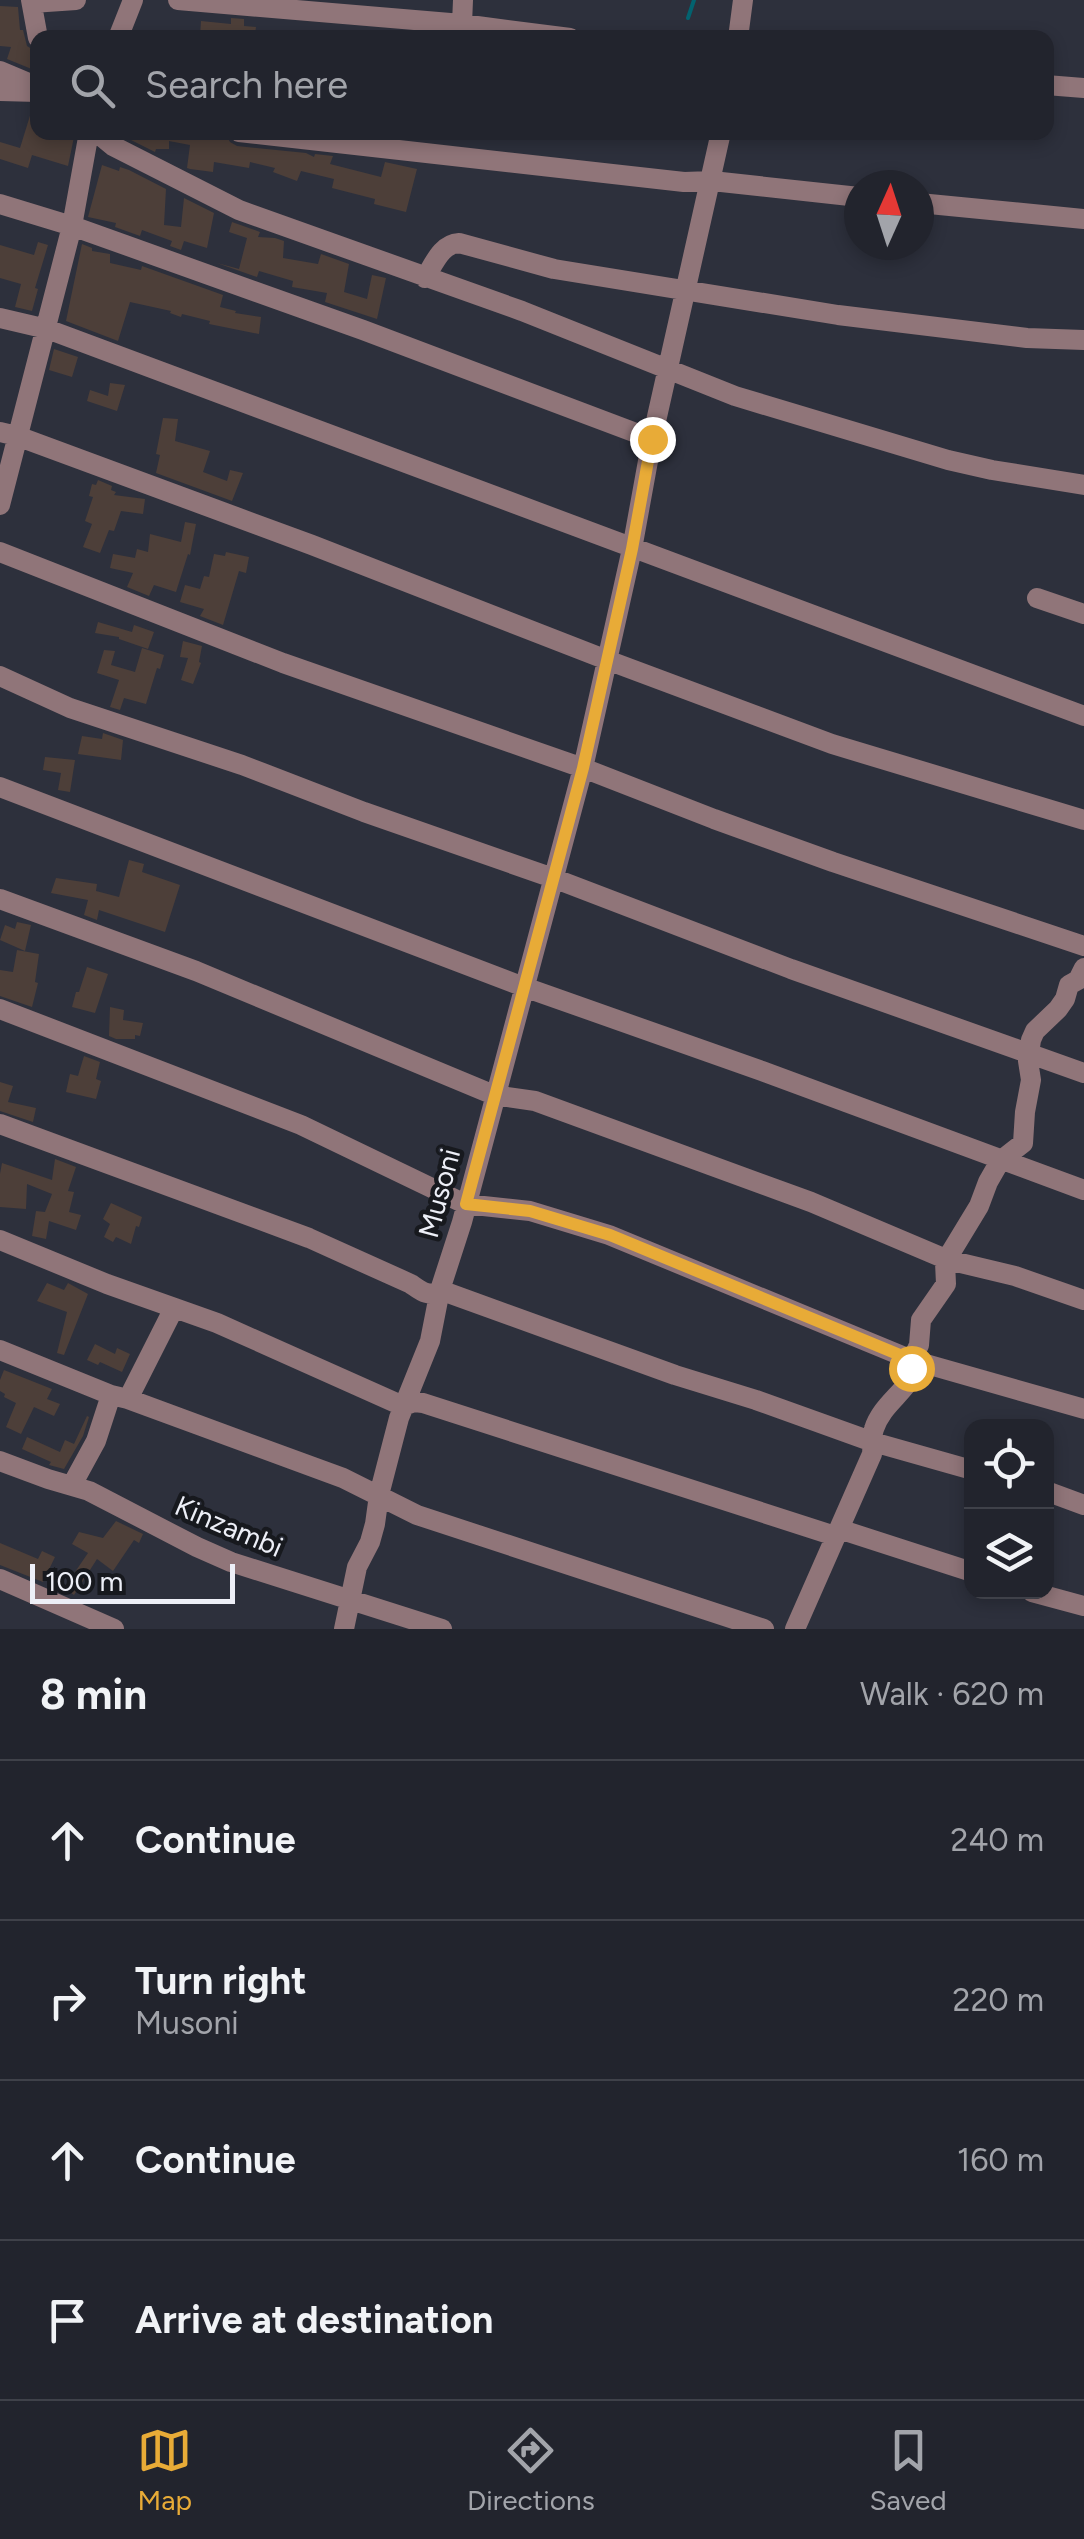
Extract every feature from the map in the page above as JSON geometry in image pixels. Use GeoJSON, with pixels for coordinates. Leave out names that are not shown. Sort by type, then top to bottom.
{"type":"FeatureCollection","features":[{"type":"Feature","properties":{"kind":"street"},"geometry":{"type":"LineString","coordinates":[[36,30],[31,1],[76,0]]}},
{"type":"Feature","properties":{"kind":"street"},"geometry":{"type":"LineString","coordinates":[[121,30],[133,0]]}},
{"type":"Feature","properties":{"kind":"street"},"geometry":{"type":"LineString","coordinates":[[178,0],[508,30]]}},
{"type":"Feature","properties":{"kind":"street"},"geometry":{"type":"LineString","coordinates":[[462,0],[462,24]]}},
{"type":"Feature","properties":{"kind":"street"},"geometry":{"type":"LineString","coordinates":[[739,30],[743,0]]}},
{"type":"Feature","properties":{"kind":"street"},"geometry":{"type":"LineString","coordinates":[[0,71],[30,85]]}},
{"type":"Feature","properties":{"kind":"street"},"geometry":{"type":"LineString","coordinates":[[1054,86],[1084,88]]}},
{"type":"Feature","properties":{"kind":"street"},"geometry":{"type":"LineString","coordinates":[[0,90],[30,89]]}},
{"type":"Feature","properties":{"kind":"street"},"geometry":{"type":"LineString","coordinates":[[0,505],[8,434],[47,328],[91,140]]}},
{"type":"Feature","properties":{"kind":"street"},"geometry":{"type":"LineString","coordinates":[[104,140],[221,202],[522,311],[735,396],[948,460],[1084,486]]}},
{"type":"Feature","properties":{"kind":"street"},"geometry":{"type":"LineString","coordinates":[[309,140],[684,182],[712,180],[844,194]]}},
{"type":"Feature","properties":{"kind":"street","name":"Musoni"},"geometry":{"type":"LineString","coordinates":[[344,1629],[357,1567],[375,1524],[402,1406],[430,1341],[440,1290],[583,768],[720,140]]}},
{"type":"Feature","properties":{"kind":"street"},"geometry":{"type":"LineString","coordinates":[[0,204],[363,330],[652,439]]}},
{"type":"Feature","properties":{"kind":"street"},"geometry":{"type":"LineString","coordinates":[[934,204],[1084,219]]}},
{"type":"Feature","properties":{"kind":"street"},"geometry":{"type":"LineString","coordinates":[[425,278],[444,249],[459,243],[554,269],[686,290],[955,330],[1084,340]]}},
{"type":"Feature","properties":{"kind":"street"},"geometry":{"type":"LineString","coordinates":[[0,318],[47,328],[1084,716]]}},
{"type":"Feature","properties":{"kind":"street"},"geometry":{"type":"LineString","coordinates":[[8,434],[294,538],[832,744],[1084,820]]}},
{"type":"Feature","properties":{"kind":"street"},"geometry":{"type":"LineString","coordinates":[[0,552],[283,663],[583,768],[714,820],[1084,946]]}},
{"type":"Feature","properties":{"kind":"street"},"geometry":{"type":"LineString","coordinates":[[1037,598],[1084,614]]}},
{"type":"Feature","properties":{"kind":"street"},"geometry":{"type":"LineString","coordinates":[[0,676],[70,708],[242,764],[791,969],[1084,1073]]}},
{"type":"Feature","properties":{"kind":"street"},"geometry":{"type":"LineString","coordinates":[[0,787],[524,987],[1084,1190]]}},
{"type":"Feature","properties":{"kind":"street"},"geometry":{"type":"LineString","coordinates":[[0,898],[196,971],[494,1096],[535,1101],[811,1202],[948,1260],[1015,1276],[1084,1300]]}},
{"type":"Feature","properties":{"kind":"street"},"geometry":{"type":"LineString","coordinates":[[795,1629],[872,1454],[873,1431],[884,1409],[912,1377],[922,1314],[946,1284],[944,1264],[979,1206],[1000,1161],[1023,1143],[1031,1080],[1030,1040],[1058,1009],[1069,985],[1078,980],[1084,968]]}},
{"type":"Feature","properties":{"kind":"street"},"geometry":{"type":"LineString","coordinates":[[0,1009],[301,1125],[466,1204],[530,1211],[610,1235],[912,1360],[1084,1409]]}},
{"type":"Feature","properties":{"kind":"street"},"geometry":{"type":"LineString","coordinates":[[0,1124],[309,1238],[426,1294],[440,1290],[675,1376],[873,1442],[964,1468]]}},
{"type":"Feature","properties":{"kind":"street"},"geometry":{"type":"LineString","coordinates":[[0,1240],[217,1324],[402,1406],[423,1403],[964,1570]]}},
{"type":"Feature","properties":{"kind":"street"},"geometry":{"type":"LineString","coordinates":[[72,1485],[119,1397],[174,1308]]}},
{"type":"Feature","properties":{"kind":"street"},"geometry":{"type":"LineString","coordinates":[[0,1350],[343,1478],[417,1514],[764,1629]]}},
{"type":"Feature","properties":{"kind":"street","name":"Kinzambi"},"geometry":{"type":"LineString","coordinates":[[0,1461],[89,1491],[231,1562],[442,1629]]}},
{"type":"Feature","properties":{"kind":"street"},"geometry":{"type":"LineString","coordinates":[[1054,1494],[1084,1504]]}},
{"type":"Feature","properties":{"kind":"street"},"geometry":{"type":"LineString","coordinates":[[0,1579],[114,1629]]}},
{"type":"Feature","properties":{"kind":"street"},"geometry":{"type":"LineString","coordinates":[[1054,1598],[1084,1606]]}},
{"type":"Feature","properties":{"kind":"building"},"geometry":{"type":"Polygon","coordinates":[[[0,6],[18,7],[20,30],[30,48],[30,68],[7,59],[11,47],[0,46],[0,6]]]}},
{"type":"Feature","properties":{"kind":"building"},"geometry":{"type":"Polygon","coordinates":[[[231,18],[244,19],[244,26],[256,30],[200,30],[201,21],[231,24],[231,18]]]}},
{"type":"Feature","properties":{"kind":"building"},"geometry":{"type":"Polygon","coordinates":[[[30,116],[30,140],[73,140],[68,166],[32,155],[28,168],[0,159],[0,142],[20,148],[30,116]]]}},
{"type":"Feature","properties":{"kind":"building"},"geometry":{"type":"Polygon","coordinates":[[[131,140],[229,140],[237,146],[333,156],[330,164],[381,177],[385,162],[417,169],[406,212],[332,188],[334,179],[301,171],[297,181],[273,172],[275,168],[250,162],[249,168],[214,162],[213,172],[190,169],[190,145],[169,141],[169,149],[155,152],[131,140]]]}},
{"type":"Feature","properties":{"kind":"building"},"geometry":{"type":"Polygon","coordinates":[[[102,165],[129,170],[166,189],[164,225],[181,227],[184,198],[214,213],[207,248],[184,241],[181,250],[170,246],[172,241],[142,230],[140,236],[115,227],[116,223],[88,217],[102,165]]]}},
{"type":"Feature","properties":{"kind":"building"},"geometry":{"type":"Polygon","coordinates":[[[232,222],[260,232],[258,237],[284,241],[283,258],[318,264],[321,254],[349,264],[344,292],[367,299],[372,275],[386,278],[377,319],[325,302],[327,293],[292,287],[293,281],[259,271],[257,277],[217,263],[239,269],[247,238],[229,232],[232,222]]]}},
{"type":"Feature","properties":{"kind":"building"},"geometry":{"type":"Polygon","coordinates":[[[38,242],[48,245],[32,311],[15,307],[21,284],[0,278],[0,245],[34,255],[38,242]]]}},
{"type":"Feature","properties":{"kind":"building"},"geometry":{"type":"Polygon","coordinates":[[[82,244],[92,251],[110,254],[110,263],[141,270],[142,266],[223,295],[220,307],[261,317],[259,334],[130,302],[118,341],[66,321],[82,244]]]}},
{"type":"Feature","properties":{"kind":"building"},"geometry":{"type":"Polygon","coordinates":[[[54,349],[78,357],[72,377],[49,370],[54,349]]]}},
{"type":"Feature","properties":{"kind":"building"},"geometry":{"type":"Polygon","coordinates":[[[110,383],[125,385],[117,411],[87,401],[90,390],[108,396],[110,383]]]}},
{"type":"Feature","properties":{"kind":"building"},"geometry":{"type":"Polygon","coordinates":[[[163,418],[178,419],[175,441],[210,451],[203,472],[227,481],[230,470],[243,473],[232,501],[156,473],[163,418]]]}},
{"type":"Feature","properties":{"kind":"building"},"geometry":{"type":"Polygon","coordinates":[[[98,480],[112,486],[114,495],[145,499],[143,514],[121,511],[100,553],[83,547],[92,524],[85,521],[93,497],[89,496],[92,484],[96,485],[98,480]]]}},
{"type":"Feature","properties":{"kind":"building"},"geometry":{"type":"Polygon","coordinates":[[[185,522],[196,524],[176,592],[154,585],[149,596],[127,587],[133,573],[110,568],[113,554],[135,558],[137,549],[148,552],[150,534],[181,542],[185,522]]]}},
{"type":"Feature","properties":{"kind":"building"},"geometry":{"type":"Polygon","coordinates":[[[226,552],[249,557],[246,573],[239,571],[223,625],[200,616],[204,609],[180,602],[185,585],[200,589],[204,576],[209,577],[214,554],[225,556],[226,552]]]}},
{"type":"Feature","properties":{"kind":"building"},"geometry":{"type":"Polygon","coordinates":[[[98,622],[132,632],[134,625],[154,632],[148,649],[119,637],[95,633],[98,622]]]}},
{"type":"Feature","properties":{"kind":"building"},"geometry":{"type":"Polygon","coordinates":[[[183,641],[202,646],[193,684],[181,680],[188,658],[180,657],[183,641]]]}},
{"type":"Feature","properties":{"kind":"building"},"geometry":{"type":"Polygon","coordinates":[[[142,648],[164,655],[146,704],[124,698],[120,710],[110,707],[119,680],[97,673],[104,650],[115,651],[111,665],[135,672],[142,648]]]}},
{"type":"Feature","properties":{"kind":"building"},"geometry":{"type":"Polygon","coordinates":[[[103,733],[123,740],[121,760],[78,754],[82,736],[102,739],[103,733]]]}},
{"type":"Feature","properties":{"kind":"building"},"geometry":{"type":"Polygon","coordinates":[[[45,757],[75,760],[70,792],[58,790],[61,773],[43,770],[45,757]]]}},
{"type":"Feature","properties":{"kind":"building"},"geometry":{"type":"Polygon","coordinates":[[[129,860],[144,864],[142,872],[180,885],[165,932],[99,910],[97,920],[84,915],[88,900],[51,893],[56,878],[97,884],[96,891],[119,897],[129,860]]]}},
{"type":"Feature","properties":{"kind":"building"},"geometry":{"type":"Polygon","coordinates":[[[17,922],[31,925],[25,951],[0,940],[5,925],[15,929],[17,922]]]}},
{"type":"Feature","properties":{"kind":"building"},"geometry":{"type":"Polygon","coordinates":[[[17,950],[39,954],[32,1007],[0,996],[0,970],[13,972],[17,950]]]}},
{"type":"Feature","properties":{"kind":"building"},"geometry":{"type":"Polygon","coordinates":[[[87,967],[108,974],[95,1013],[72,1007],[87,967]]]}},
{"type":"Feature","properties":{"kind":"building"},"geometry":{"type":"Polygon","coordinates":[[[110,1007],[124,1010],[123,1020],[143,1023],[140,1036],[109,1036],[110,1007]]]}},
{"type":"Feature","properties":{"kind":"building"},"geometry":{"type":"Polygon","coordinates":[[[84,1056],[100,1062],[96,1079],[101,1081],[96,1099],[66,1092],[70,1074],[78,1076],[84,1056]]]}},
{"type":"Feature","properties":{"kind":"building"},"geometry":{"type":"Polygon","coordinates":[[[0,1082],[13,1086],[8,1102],[36,1108],[33,1122],[0,1111],[0,1082]]]}},
{"type":"Feature","properties":{"kind":"building"},"geometry":{"type":"Polygon","coordinates":[[[55,1159],[76,1167],[68,1191],[74,1192],[69,1212],[81,1215],[76,1230],[49,1221],[46,1239],[32,1236],[36,1211],[45,1212],[52,1194],[27,1184],[26,1209],[0,1207],[0,1174],[2,1163],[52,1180],[55,1159]]]}},
{"type":"Feature","properties":{"kind":"building"},"geometry":{"type":"Polygon","coordinates":[[[111,1203],[142,1217],[131,1244],[116,1237],[113,1242],[104,1237],[110,1224],[103,1219],[111,1203]]]}},
{"type":"Feature","properties":{"kind":"building"},"geometry":{"type":"Polygon","coordinates":[[[47,1283],[64,1290],[68,1283],[88,1294],[64,1355],[57,1353],[67,1312],[37,1301],[47,1283]]]}},
{"type":"Feature","properties":{"kind":"building"},"geometry":{"type":"Polygon","coordinates":[[[95,1344],[115,1354],[117,1348],[130,1354],[122,1372],[87,1360],[95,1344]]]}},
{"type":"Feature","properties":{"kind":"building"},"geometry":{"type":"Polygon","coordinates":[[[4,1370],[52,1389],[47,1399],[60,1404],[54,1416],[34,1407],[21,1434],[6,1427],[16,1403],[0,1391],[4,1370]]]}},
{"type":"Feature","properties":{"kind":"building"},"geometry":{"type":"Polygon","coordinates":[[[87,1416],[83,1436],[64,1469],[22,1449],[27,1437],[60,1452],[65,1440],[74,1444],[87,1416]]]}},
{"type":"Feature","properties":{"kind":"building"},"geometry":{"type":"Polygon","coordinates":[[[116,1521],[143,1534],[139,1543],[134,1540],[113,1571],[97,1559],[74,1595],[64,1588],[88,1553],[72,1544],[79,1532],[103,1538],[116,1521]]]}},
{"type":"Feature","properties":{"kind":"building"},"geometry":{"type":"Polygon","coordinates":[[[0,1543],[38,1559],[42,1551],[55,1557],[43,1582],[0,1565],[0,1543]]]}},
{"type":"Feature","properties":{"kind":"waterway"},"geometry":{"type":"LineString","coordinates":[[688,18],[694,0]]}},
{"type":"Feature","properties":{"kind":"route"},"geometry":{"type":"LineString","coordinates":[[652,439],[632,549],[583,768],[466,1204],[530,1211],[610,1235],[912,1360],[911,1368]]}}]}
